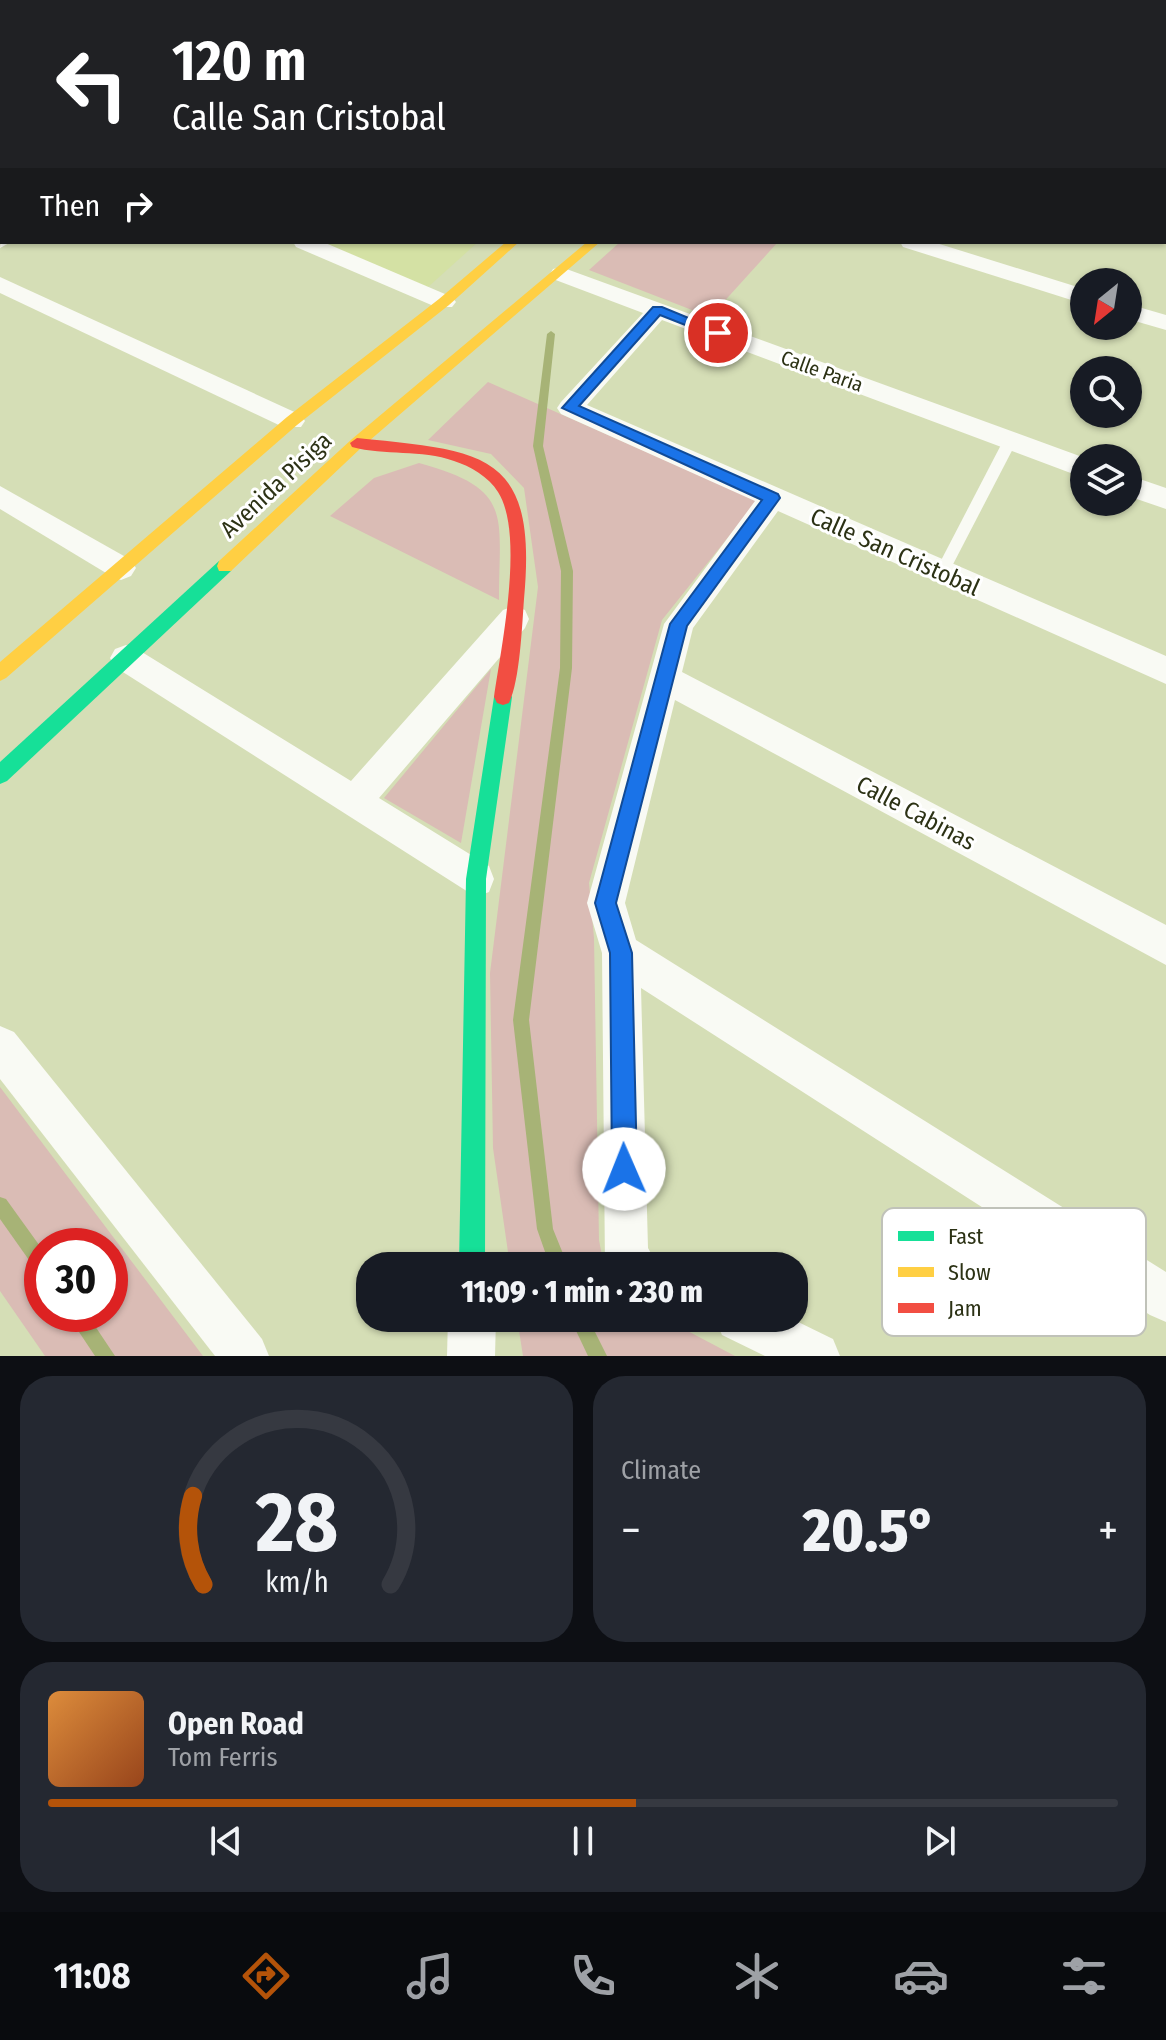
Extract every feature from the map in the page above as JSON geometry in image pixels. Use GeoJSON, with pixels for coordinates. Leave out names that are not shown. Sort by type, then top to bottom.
{"type":"FeatureCollection","features":[{"type":"Feature","properties":{"kind":"street"},"geometry":{"type":"LineString","coordinates":[[309,244],[444,302]]}},
{"type":"Feature","properties":{"kind":"street","name":"Avenida Pisiga"},"geometry":{"type":"LineString","coordinates":[[0,673],[292,421],[444,302],[511,244]]}},
{"type":"Feature","properties":{"kind":"street","name":"Avenida Pisiga"},"geometry":{"type":"LineString","coordinates":[[0,775],[357,443],[561,274],[592,244]]}},
{"type":"Feature","properties":{"kind":"street"},"geometry":{"type":"LineString","coordinates":[[917,244],[1070,293]]}},
{"type":"Feature","properties":{"kind":"street","name":"Calle Paria"},"geometry":{"type":"LineString","coordinates":[[561,274],[1070,463]]}},
{"type":"Feature","properties":{"kind":"street"},"geometry":{"type":"LineString","coordinates":[[0,284],[292,421]]}},
{"type":"Feature","properties":{"kind":"street","name":"Calle San Cristobal"},"geometry":{"type":"LineString","coordinates":[[658,310],[570,408],[1166,670]]}},
{"type":"Feature","properties":{"kind":"street"},"geometry":{"type":"LineString","coordinates":[[1142,315],[1166,323]]}},
{"type":"Feature","properties":{"kind":"street"},"geometry":{"type":"LineString","coordinates":[[357,443],[455,455],[487,471],[508,494],[517,529],[514,619],[476,879],[472,1252]]}},
{"type":"Feature","properties":{"kind":"street"},"geometry":{"type":"LineString","coordinates":[[1142,490],[1166,499]]}},
{"type":"Feature","properties":{"kind":"street"},"geometry":{"type":"LineString","coordinates":[[0,496],[121,568]]}},
{"type":"Feature","properties":{"kind":"street"},"geometry":{"type":"LineString","coordinates":[[626,1252],[621,953],[606,903],[679,624],[772,498]]}},
{"type":"Feature","properties":{"kind":"street"},"geometry":{"type":"LineString","coordinates":[[354,802],[514,619]]}},
{"type":"Feature","properties":{"kind":"street"},"geometry":{"type":"LineString","coordinates":[[126,658],[476,879]]}},
{"type":"Feature","properties":{"kind":"street","name":"Calle Cabinas"},"geometry":{"type":"LineString","coordinates":[[666,679],[1166,946]]}},
{"type":"Feature","properties":{"kind":"street"},"geometry":{"type":"LineString","coordinates":[[621,953],[1023,1208]]}},
{"type":"Feature","properties":{"kind":"street"},"geometry":{"type":"LineString","coordinates":[[0,1046],[245,1356]]}},
{"type":"Feature","properties":{"kind":"street"},"geometry":{"type":"LineString","coordinates":[[1146,1286],[1166,1299]]}},
{"type":"Feature","properties":{"kind":"street"},"geometry":{"type":"LineString","coordinates":[[471,1356],[472,1332]]}},
{"type":"Feature","properties":{"kind":"street"},"geometry":{"type":"LineString","coordinates":[[767,1332],[816,1356]]}},
{"type":"Feature","properties":{"kind":"lane"},"geometry":{"type":"LineString","coordinates":[[942,572],[1010,441]]}},
{"type":"Feature","properties":{"kind":"shaded area"},"geometry":{"type":"Polygon","coordinates":[[[315,244],[476,244],[427,288],[315,244]]]}},
{"type":"Feature","properties":{"kind":"shaded area"},"geometry":{"type":"Polygon","coordinates":[[[618,244],[776,244],[710,317],[589,270],[618,244]]]}},
{"type":"Feature","properties":{"kind":"shaded area"},"geometry":{"type":"Polygon","coordinates":[[[488,382],[757,501],[662,620],[589,883],[594,938],[601,1252],[508,1252],[493,1148],[490,973],[538,587],[524,488],[491,454],[428,440],[488,382]]]}},
{"type":"Feature","properties":{"kind":"shaded area"},"geometry":{"type":"Polygon","coordinates":[[[419,463],[472,483],[486,495],[495,509],[500,546],[499,600],[330,516],[374,478],[419,463]]]}},
{"type":"Feature","properties":{"kind":"shaded area"},"geometry":{"type":"Polygon","coordinates":[[[491,669],[461,843],[384,798],[491,669]]]}},
{"type":"Feature","properties":{"kind":"shaded area"},"geometry":{"type":"Polygon","coordinates":[[[0,1087],[106,1228],[24,1228],[24,1326],[0,1291],[0,1087]]]}},
{"type":"Feature","properties":{"kind":"shaded area"},"geometry":{"type":"Polygon","coordinates":[[[128,1257],[203,1356],[45,1356],[28,1332],[128,1332],[128,1257]]]}},
{"type":"Feature","properties":{"kind":"shaded area"},"geometry":{"type":"Polygon","coordinates":[[[519,1332],[690,1332],[735,1356],[523,1356],[519,1332]]]}},
{"type":"Feature","properties":{"kind":"waterway"},"geometry":{"type":"LineString","coordinates":[[551,334],[538,446],[567,571],[566,668],[521,1020],[545,1229],[554,1252]]}},
{"type":"Feature","properties":{"kind":"waterway"},"geometry":{"type":"LineString","coordinates":[[0,1205],[24,1239]]}},
{"type":"Feature","properties":{"kind":"waterway"},"geometry":{"type":"LineString","coordinates":[[89,1332],[106,1356]]}},
{"type":"Feature","properties":{"kind":"waterway"},"geometry":{"type":"LineString","coordinates":[[586,1332],[598,1356]]}},
{"type":"Feature","properties":{"kind":"traffic: fast"},"geometry":{"type":"LineString","coordinates":[[0,775],[225,566]]}},
{"type":"Feature","properties":{"kind":"traffic: fast"},"geometry":{"type":"LineString","coordinates":[[472,1252],[476,879],[503,697]]}},
{"type":"Feature","properties":{"kind":"traffic: slow"},"geometry":{"type":"LineString","coordinates":[[0,673],[292,421],[444,302],[511,244]]}},
{"type":"Feature","properties":{"kind":"traffic: slow"},"geometry":{"type":"LineString","coordinates":[[225,566],[357,443],[592,244]]}},
{"type":"Feature","properties":{"kind":"traffic: jam"},"geometry":{"type":"LineString","coordinates":[[357,443],[419,448],[455,455],[486,470],[504,488],[514,515],[518,566],[503,697]]}},
{"type":"Feature","properties":{"kind":"route"},"geometry":{"type":"LineString","coordinates":[[624,1169],[621,953],[606,903],[679,624],[772,498],[570,408],[658,310],[718,333]]}}]}
